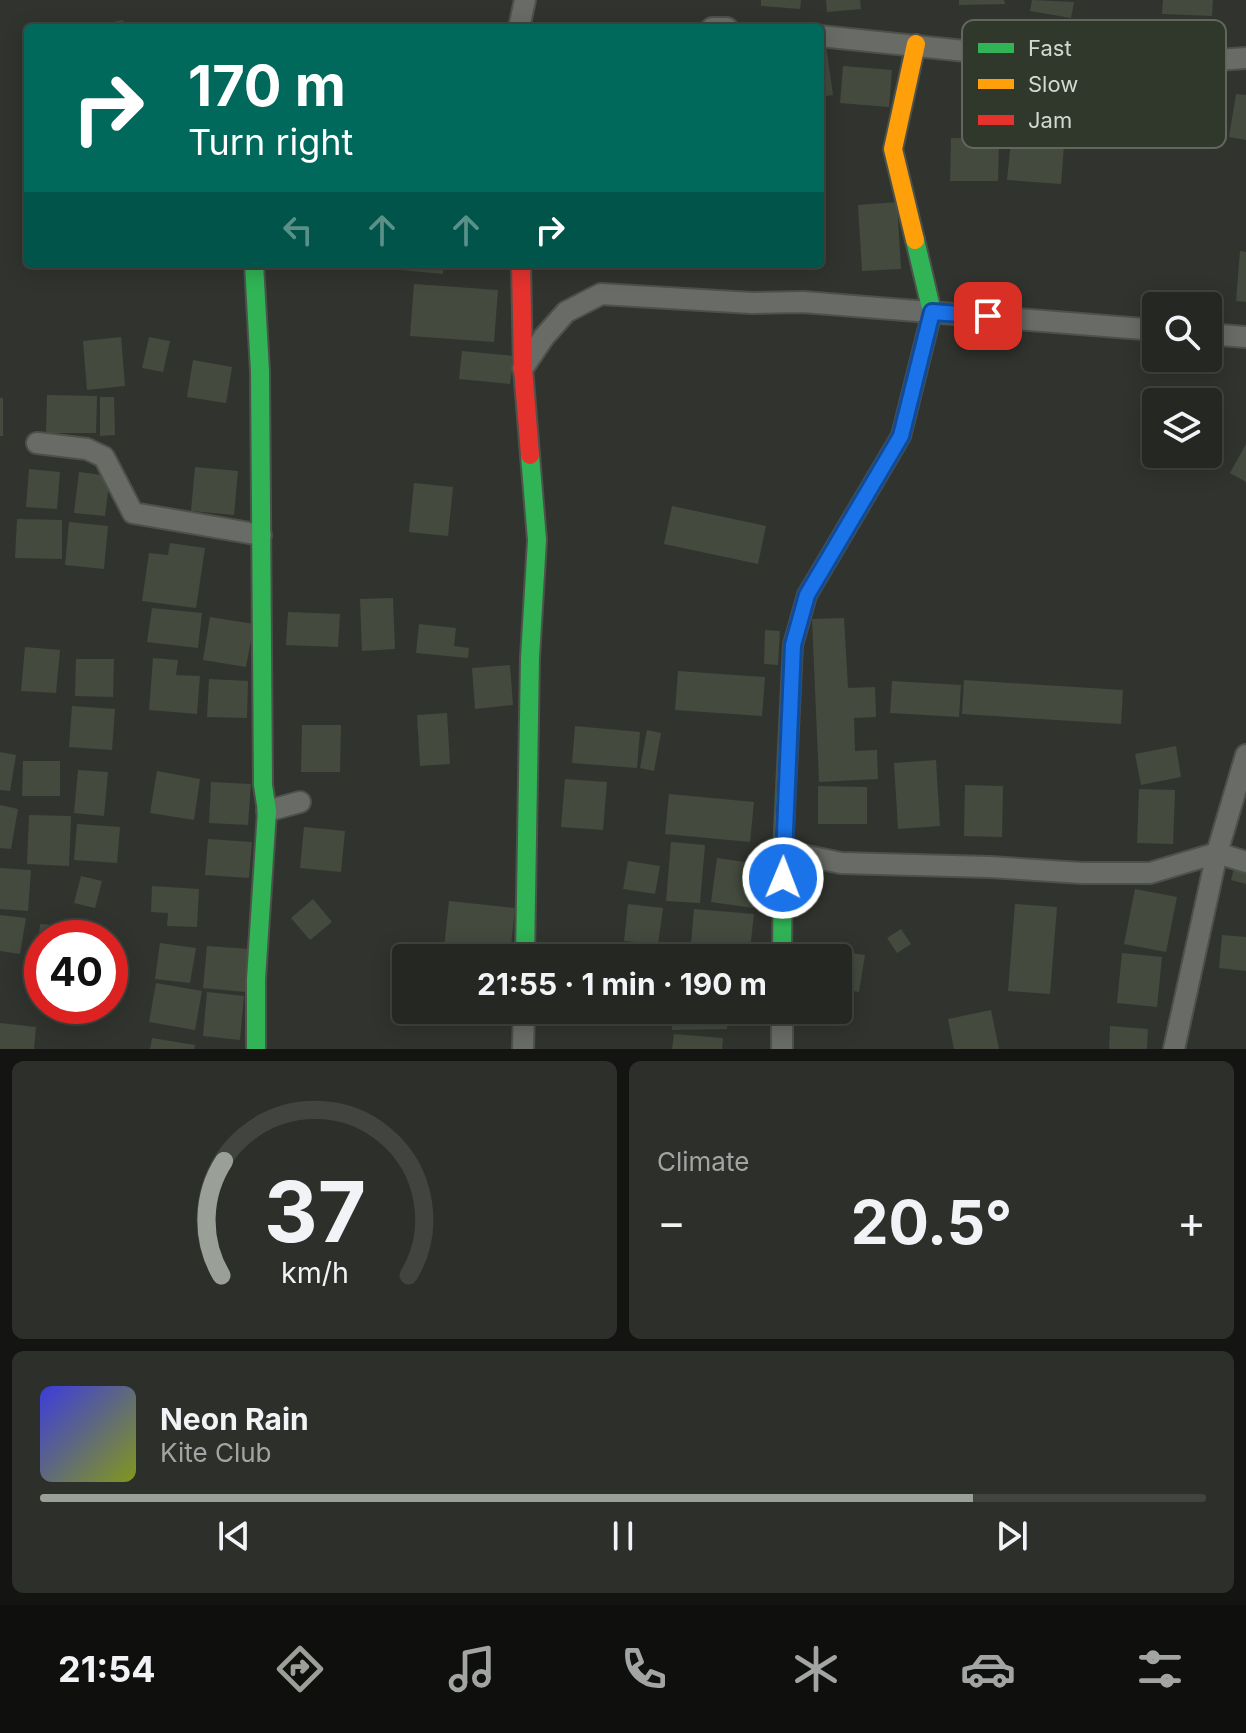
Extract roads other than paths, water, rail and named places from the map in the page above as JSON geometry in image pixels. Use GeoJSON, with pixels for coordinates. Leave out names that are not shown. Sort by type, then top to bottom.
{"type":"FeatureCollection","features":[{"type":"Feature","properties":{"kind":"street"},"geometry":{"type":"LineString","coordinates":[[520,24],[525,0]]}},
{"type":"Feature","properties":{"kind":"street"},"geometry":{"type":"LineString","coordinates":[[824,36],[962,49]]}},
{"type":"Feature","properties":{"kind":"street"},"geometry":{"type":"LineString","coordinates":[[782,944],[783,851],[796,632],[807,595],[901,436],[932,312],[893,149],[916,44]]}},
{"type":"Feature","properties":{"kind":"street"},"geometry":{"type":"LineString","coordinates":[[1226,59],[1246,58]]}},
{"type":"Feature","properties":{"kind":"street"},"geometry":{"type":"LineString","coordinates":[[254,268],[260,371],[263,785],[267,811],[256,979],[256,1049]]}},
{"type":"Feature","properties":{"kind":"street"},"geometry":{"type":"LineString","coordinates":[[521,268],[523,368],[537,540],[530,658],[525,944]]}},
{"type":"Feature","properties":{"kind":"street"},"geometry":{"type":"LineString","coordinates":[[523,368],[566,312],[601,294],[752,303],[803,302],[1142,329]]}},
{"type":"Feature","properties":{"kind":"street"},"geometry":{"type":"LineString","coordinates":[[1222,335],[1246,337]]}},
{"type":"Feature","properties":{"kind":"street"},"geometry":{"type":"LineString","coordinates":[[37,443],[87,449],[104,457],[133,513],[261,535]]}},
{"type":"Feature","properties":{"kind":"street"},"geometry":{"type":"LineString","coordinates":[[1174,1049],[1217,853],[1246,755]]}},
{"type":"Feature","properties":{"kind":"street"},"geometry":{"type":"LineString","coordinates":[[267,811],[300,802]]}},
{"type":"Feature","properties":{"kind":"street"},"geometry":{"type":"LineString","coordinates":[[783,851],[841,863],[1082,873],[1150,873],[1217,853],[1246,862]]}},
{"type":"Feature","properties":{"kind":"street"},"geometry":{"type":"LineString","coordinates":[[523,1049],[524,1024]]}},
{"type":"Feature","properties":{"kind":"street"},"geometry":{"type":"LineString","coordinates":[[782,1024],[782,1049]]}}]}
